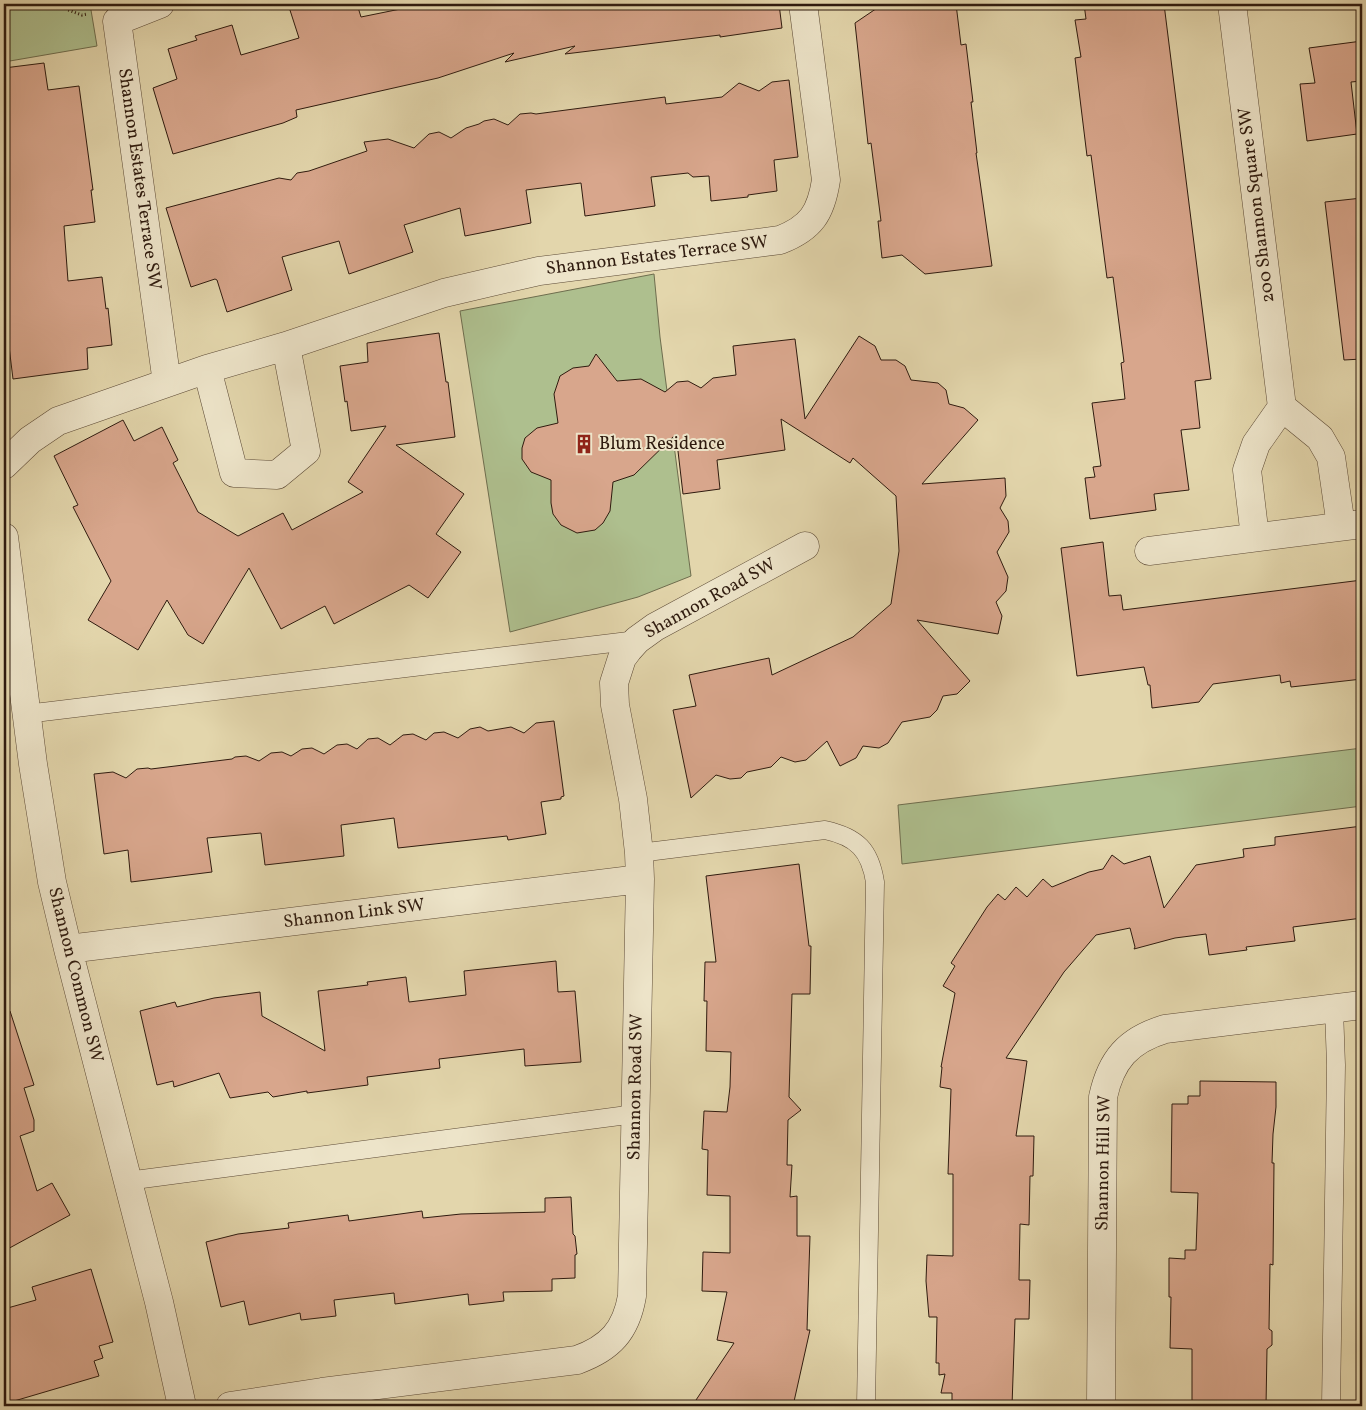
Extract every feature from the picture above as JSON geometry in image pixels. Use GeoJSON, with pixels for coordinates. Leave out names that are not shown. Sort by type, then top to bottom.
{"type":"FeatureCollection","features":[{"type":"Feature","properties":{"kind":"street","name":"Shannon Estates Terrace SW"},"geometry":{"type":"LineString","coordinates":[[160,4],[117,20],[167,383]]}},
{"type":"Feature","properties":{"kind":"street","name":"Shannon Estates Terrace SW"},"geometry":{"type":"LineString","coordinates":[[4,465],[30,440],[58,421],[207,369],[286,346],[444,293],[539,271],[780,240],[797,233],[810,221],[819,208],[826,180],[804,4]]}},
{"type":"Feature","properties":{"kind":"street","name":"200 Shannon Square SW"},"geometry":{"type":"LineString","coordinates":[[1232,4],[1282,407]]}},
{"type":"Feature","properties":{"kind":"street"},"geometry":{"type":"LineString","coordinates":[[207,369],[234,473],[277,475],[306,451],[286,346]]}},
{"type":"Feature","properties":{"kind":"street"},"geometry":{"type":"LineString","coordinates":[[1149,551],[1255,538],[1352,525],[1331,457],[1320,438],[1282,407],[1256,444],[1247,470],[1255,538]]}},
{"type":"Feature","properties":{"kind":"street","name":"Shannon Common SW"},"geometry":{"type":"LineString","coordinates":[[4,537],[13,682],[26,714],[40,815],[52,882],[159,1302],[182,1406]]}},
{"type":"Feature","properties":{"kind":"street","name":"Shannon Road SW"},"geometry":{"type":"LineString","coordinates":[[230,1406],[322,1392],[578,1360],[606,1346],[616,1336],[624,1324],[632,1296],[639,866],[633,799],[615,705],[614,683],[622,658],[636,640],[655,627],[805,546]]}},
{"type":"Feature","properties":{"kind":"street","name":"Shannon Link SW"},"geometry":{"type":"LineString","coordinates":[[68,949],[639,866]]}},
{"type":"Feature","properties":{"kind":"street","name":"Shannon Hill SW"},"geometry":{"type":"LineString","coordinates":[[1101,1406],[1103,1097],[1113,1066],[1122,1053],[1135,1042],[1165,1029],[1362,1005]]}},
{"type":"Feature","properties":{"kind":"lane"},"geometry":{"type":"LineString","coordinates":[[26,714],[636,640]]}},
{"type":"Feature","properties":{"kind":"lane"},"geometry":{"type":"LineString","coordinates":[[639,866],[826,830],[842,834],[855,841],[866,852],[873,867],[875,892],[866,1406]]}},
{"type":"Feature","properties":{"kind":"lane"},"geometry":{"type":"LineString","coordinates":[[1331,1406],[1336,1065],[1334,1009]]}},
{"type":"Feature","properties":{"kind":"lane"},"geometry":{"type":"LineString","coordinates":[[127,1181],[635,1114]]}},
{"type":"Feature","properties":{"kind":"green space"},"geometry":{"type":"Polygon","coordinates":[[[4,4],[90,4],[97,46],[4,62],[4,4]]]}},
{"type":"Feature","properties":{"kind":"green space"},"geometry":{"type":"Polygon","coordinates":[[[654,274],[660,337],[691,576],[638,597],[510,632],[460,311],[654,274]]]}},
{"type":"Feature","properties":{"kind":"green space"},"geometry":{"type":"Polygon","coordinates":[[[1362,748],[1362,806],[902,864],[898,805],[1362,748]]]}},
{"type":"Feature","properties":{"kind":"building"},"geometry":{"type":"Polygon","coordinates":[[[288,4],[357,4],[361,17],[425,4],[779,4],[782,28],[720,37],[720,35],[565,54],[575,46],[505,62],[514,53],[438,78],[296,110],[297,117],[283,123],[173,154],[153,88],[177,79],[168,49],[197,40],[195,36],[232,25],[241,55],[299,38],[288,4]]]}},
{"type":"Feature","properties":{"kind":"building"},"geometry":{"type":"Polygon","coordinates":[[[883,4],[956,4],[961,45],[966,44],[973,102],[971,102],[976,153],[992,266],[925,274],[902,255],[882,258],[878,221],[881,221],[871,143],[868,144],[855,23],[883,4]]]}},
{"type":"Feature","properties":{"kind":"building"},"geometry":{"type":"Polygon","coordinates":[[[1084,4],[1164,4],[1211,379],[1195,381],[1200,428],[1181,430],[1189,490],[1154,494],[1156,510],[1090,519],[1085,478],[1095,477],[1093,467],[1101,466],[1092,403],[1125,399],[1121,363],[1124,362],[1113,277],[1107,278],[1091,155],[1087,156],[1075,58],[1081,57],[1075,20],[1086,19],[1084,4]]]}},
{"type":"Feature","properties":{"kind":"building"},"geometry":{"type":"Polygon","coordinates":[[[1362,41],[1362,81],[1351,82],[1357,134],[1307,141],[1300,84],[1315,83],[1309,48],[1362,41]]]}},
{"type":"Feature","properties":{"kind":"building"},"geometry":{"type":"Polygon","coordinates":[[[44,63],[48,90],[79,86],[93,190],[91,190],[95,222],[64,226],[68,281],[102,277],[112,345],[87,348],[88,369],[13,379],[7,330],[4,330],[4,68],[44,63]]]}},
{"type":"Feature","properties":{"kind":"building"},"geometry":{"type":"Polygon","coordinates":[[[789,80],[798,157],[774,160],[777,191],[748,195],[748,197],[711,201],[709,176],[693,177],[688,173],[651,177],[655,206],[585,216],[581,183],[526,190],[531,223],[465,236],[460,208],[404,225],[413,252],[349,274],[339,241],[282,257],[292,290],[227,312],[217,280],[191,287],[166,208],[279,178],[291,180],[297,173],[309,171],[367,151],[364,142],[388,139],[414,148],[429,134],[439,132],[451,138],[466,128],[484,121],[494,119],[508,125],[520,114],[536,114],[665,97],[666,104],[722,97],[739,83],[759,91],[772,82],[789,80]]]}},
{"type":"Feature","properties":{"kind":"building"},"geometry":{"type":"Polygon","coordinates":[[[1362,198],[1362,359],[1344,360],[1325,202],[1362,198]]]}},
{"type":"Feature","properties":{"kind":"building"},"geometry":{"type":"Polygon","coordinates":[[[439,333],[455,437],[396,445],[464,494],[436,534],[461,552],[428,598],[409,585],[334,624],[325,606],[281,629],[249,568],[203,644],[188,635],[167,600],[138,650],[88,620],[111,581],[73,507],[78,505],[54,456],[123,420],[134,441],[162,427],[178,460],[173,463],[198,512],[238,536],[283,513],[292,530],[363,492],[348,482],[386,426],[351,431],[340,366],[368,362],[367,343],[439,333]]]}},
{"type":"Feature","properties":{"kind":"building"},"geometry":{"type":"Polygon","coordinates":[[[859,336],[875,346],[881,360],[896,360],[905,366],[911,380],[938,383],[946,390],[949,404],[964,408],[978,420],[922,484],[1005,478],[1006,496],[1000,508],[1008,521],[1009,532],[997,552],[1008,577],[1006,591],[996,602],[1002,616],[998,634],[917,620],[970,681],[957,694],[943,696],[937,710],[930,717],[902,722],[888,743],[879,748],[863,746],[856,758],[840,766],[827,741],[806,760],[795,762],[781,757],[771,767],[747,772],[741,778],[730,779],[716,775],[691,798],[673,710],[696,706],[689,675],[769,658],[772,675],[853,637],[891,604],[899,551],[896,496],[853,458],[850,463],[781,419],[785,450],[717,460],[720,489],[683,494],[676,434],[634,475],[613,482],[610,511],[603,523],[595,530],[577,533],[561,525],[553,514],[551,480],[531,472],[522,459],[522,448],[525,438],[537,428],[558,423],[554,394],[560,376],[573,368],[589,366],[596,354],[617,381],[641,379],[665,392],[677,382],[688,381],[701,388],[713,378],[736,375],[733,346],[795,339],[805,419],[859,336]]]}},
{"type":"Feature","properties":{"kind":"building"},"geometry":{"type":"Polygon","coordinates":[[[1103,542],[1109,596],[1121,595],[1123,610],[1362,580],[1362,679],[1291,687],[1290,681],[1281,683],[1280,675],[1213,684],[1199,702],[1152,708],[1150,685],[1148,685],[1144,667],[1077,676],[1061,548],[1103,542]]]}},
{"type":"Feature","properties":{"kind":"building"},"geometry":{"type":"Polygon","coordinates":[[[554,721],[564,796],[561,799],[541,802],[546,834],[508,840],[507,836],[398,848],[394,818],[341,825],[344,856],[265,865],[261,833],[207,838],[212,872],[131,882],[128,850],[104,854],[94,774],[113,772],[126,778],[137,769],[151,769],[246,756],[259,761],[271,753],[282,752],[291,756],[302,749],[312,748],[324,754],[337,745],[347,744],[357,749],[368,739],[378,738],[390,745],[403,735],[413,734],[426,740],[434,733],[444,732],[458,738],[470,729],[480,727],[488,731],[511,727],[524,733],[536,723],[554,721]]]}},
{"type":"Feature","properties":{"kind":"building"},"geometry":{"type":"Polygon","coordinates":[[[1362,826],[1362,918],[1293,927],[1295,941],[1246,947],[1247,950],[1209,955],[1206,934],[1175,938],[1134,949],[1130,928],[1096,935],[1064,972],[1006,1058],[1027,1061],[1016,1136],[1034,1136],[1033,1176],[1030,1176],[1029,1225],[1020,1224],[1019,1280],[1030,1280],[1029,1319],[1015,1319],[1012,1406],[952,1406],[952,1393],[941,1393],[945,1374],[939,1375],[939,1363],[936,1363],[937,1317],[929,1317],[926,1281],[927,1255],[953,1256],[953,1174],[948,1174],[951,1089],[940,1087],[941,1067],[955,993],[943,986],[955,966],[951,963],[987,907],[998,894],[1005,900],[1016,887],[1027,897],[1043,879],[1052,887],[1089,872],[1103,869],[1112,855],[1124,864],[1150,856],[1164,908],[1196,865],[1244,857],[1243,849],[1275,845],[1275,837],[1362,826]]]}},
{"type":"Feature","properties":{"kind":"building"},"geometry":{"type":"Polygon","coordinates":[[[799,864],[809,946],[811,946],[810,994],[792,994],[789,1097],[801,1110],[788,1120],[787,1165],[792,1165],[790,1197],[797,1196],[797,1236],[810,1236],[807,1330],[810,1330],[793,1406],[692,1406],[734,1343],[717,1340],[727,1292],[702,1291],[703,1252],[730,1253],[730,1196],[707,1195],[708,1150],[702,1149],[704,1111],[727,1112],[731,1052],[706,1051],[707,1001],[704,1001],[705,962],[716,962],[706,876],[799,864]]]}},
{"type":"Feature","properties":{"kind":"building"},"geometry":{"type":"Polygon","coordinates":[[[556,961],[558,992],[575,991],[581,1062],[525,1066],[524,1049],[439,1059],[440,1068],[367,1077],[368,1085],[307,1093],[307,1091],[273,1097],[268,1092],[230,1098],[219,1073],[174,1087],[173,1081],[157,1085],[140,1011],[175,1002],[177,1007],[214,998],[260,992],[262,1016],[325,1051],[318,991],[368,985],[367,982],[406,977],[409,1002],[466,995],[464,971],[556,961]]]}},
{"type":"Feature","properties":{"kind":"building"},"geometry":{"type":"Polygon","coordinates":[[[10,1011],[34,1085],[24,1088],[34,1120],[34,1131],[20,1136],[37,1191],[52,1183],[70,1215],[4,1251],[4,1012],[10,1011]]]}},
{"type":"Feature","properties":{"kind":"building"},"geometry":{"type":"Polygon","coordinates":[[[1200,1081],[1276,1082],[1272,1163],[1274,1163],[1273,1265],[1270,1264],[1269,1329],[1272,1331],[1272,1345],[1267,1349],[1266,1406],[1192,1406],[1192,1349],[1170,1348],[1171,1297],[1169,1297],[1169,1258],[1185,1259],[1185,1250],[1196,1250],[1198,1193],[1171,1192],[1172,1104],[1188,1104],[1188,1096],[1200,1096],[1200,1081]]]}},
{"type":"Feature","properties":{"kind":"building"},"geometry":{"type":"Polygon","coordinates":[[[571,1197],[573,1234],[575,1236],[577,1254],[575,1255],[575,1278],[552,1279],[552,1291],[503,1292],[504,1301],[469,1305],[468,1294],[395,1304],[394,1293],[334,1300],[336,1316],[301,1320],[300,1313],[249,1325],[244,1301],[221,1307],[206,1242],[238,1234],[289,1228],[288,1223],[348,1215],[349,1221],[422,1211],[423,1218],[461,1214],[545,1212],[545,1198],[571,1197]]]}},
{"type":"Feature","properties":{"kind":"building"},"geometry":{"type":"Polygon","coordinates":[[[91,1269],[113,1342],[99,1346],[103,1358],[94,1361],[99,1376],[4,1404],[4,1309],[36,1300],[32,1287],[91,1269]]]}},
{"type":"Feature","properties":{"kind":"place","name":"Blum Residence"},"geometry":{"type":"Point","coordinates":[584,444]}}]}
